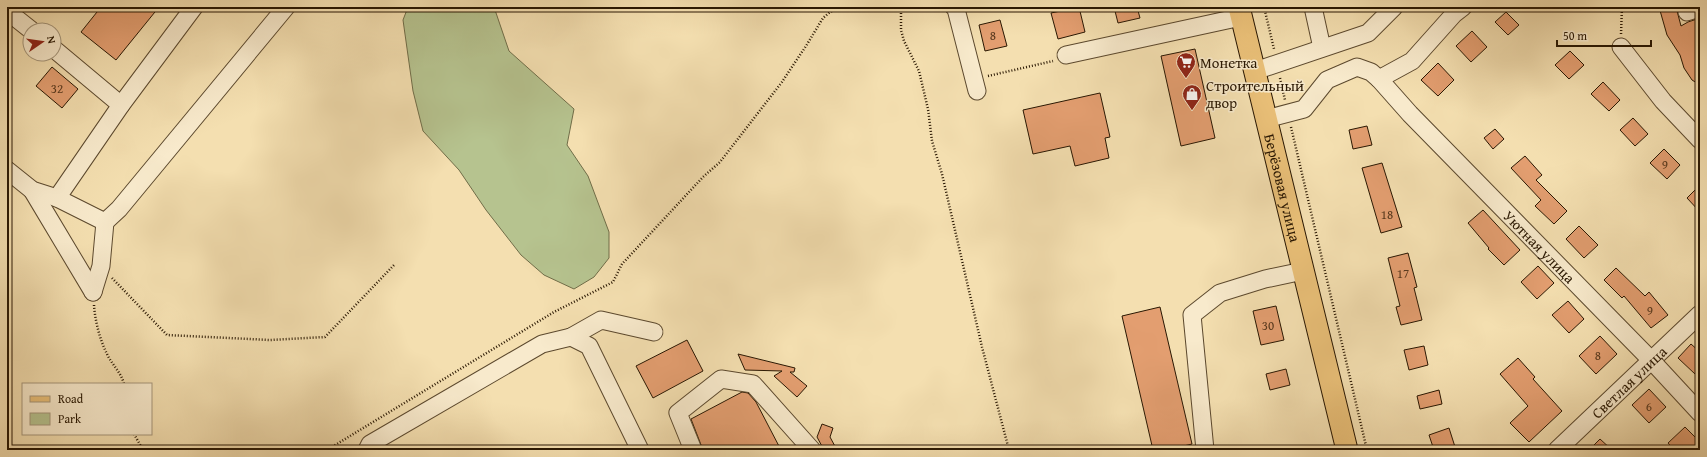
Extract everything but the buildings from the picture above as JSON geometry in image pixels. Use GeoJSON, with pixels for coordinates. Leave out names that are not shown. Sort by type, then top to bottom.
{"type":"FeatureCollection","features":[{"type":"Feature","properties":{"kind":"main road"},"geometry":{"type":"LineString","coordinates":[[1240,12],[1266,119]]}},
{"type":"Feature","properties":{"kind":"main road","name":"Берёзовая улица"},"geometry":{"type":"LineString","coordinates":[[1266,119],[1347,450]]}},
{"type":"Feature","properties":{"kind":"street"},"geometry":{"type":"LineString","coordinates":[[10,7],[7,11],[22,23]]}},
{"type":"Feature","properties":{"kind":"street"},"geometry":{"type":"LineString","coordinates":[[57,198],[121,105],[194,7]]}},
{"type":"Feature","properties":{"kind":"street"},"geometry":{"type":"LineString","coordinates":[[93,292],[101,266],[105,222],[119,209],[286,7]]}},
{"type":"Feature","properties":{"kind":"street"},"geometry":{"type":"LineString","coordinates":[[954,7],[956,9],[975,85]]}},
{"type":"Feature","properties":{"kind":"street"},"geometry":{"type":"LineString","coordinates":[[1313,7],[1322,48]]}},
{"type":"Feature","properties":{"kind":"street"},"geometry":{"type":"LineString","coordinates":[[1255,71],[1368,33],[1394,7]]}},
{"type":"Feature","properties":{"kind":"street"},"geometry":{"type":"LineString","coordinates":[[1379,79],[1412,60],[1454,14],[1463,7]]}},
{"type":"Feature","properties":{"kind":"street"},"geometry":{"type":"LineString","coordinates":[[1066,55],[1240,12]]}},
{"type":"Feature","properties":{"kind":"street"},"geometry":{"type":"LineString","coordinates":[[1621,47],[1663,101],[1700,140]]}},
{"type":"Feature","properties":{"kind":"street"},"geometry":{"type":"LineString","coordinates":[[62,56],[121,105]]}},
{"type":"Feature","properties":{"kind":"street","name":"Берёзовая улица"},"geometry":{"type":"LineString","coordinates":[[1266,119],[1304,109],[1327,80],[1357,67],[1371,72],[1379,79]]}},
{"type":"Feature","properties":{"kind":"street","name":"Уютная улица"},"geometry":{"type":"LineString","coordinates":[[1379,79],[1416,119],[1651,360],[1700,413]]}},
{"type":"Feature","properties":{"kind":"street"},"geometry":{"type":"LineString","coordinates":[[7,170],[32,190],[93,292]]}},
{"type":"Feature","properties":{"kind":"street"},"geometry":{"type":"LineString","coordinates":[[32,190],[57,198],[105,222]]}},
{"type":"Feature","properties":{"kind":"street"},"geometry":{"type":"LineString","coordinates":[[1205,450],[1192,315],[1220,293],[1265,279],[1303,271]]}},
{"type":"Feature","properties":{"kind":"street","name":"Светлая улица"},"geometry":{"type":"LineString","coordinates":[[1557,450],[1700,314]]}},
{"type":"Feature","properties":{"kind":"street"},"geometry":{"type":"LineString","coordinates":[[376,447],[542,344],[571,337],[601,320],[654,332]]}},
{"type":"Feature","properties":{"kind":"street"},"geometry":{"type":"LineString","coordinates":[[571,337],[589,346],[640,450]]}},
{"type":"Feature","properties":{"kind":"street"},"geometry":{"type":"LineString","coordinates":[[693,450],[678,413],[721,379],[753,384],[812,450]]}},
{"type":"Feature","properties":{"kind":"path"},"geometry":{"type":"LineString","coordinates":[[327,450],[554,312],[613,282],[622,264],[703,177],[720,162],[782,82],[823,18],[830,12],[841,7]]}},
{"type":"Feature","properties":{"kind":"path"},"geometry":{"type":"LineString","coordinates":[[901,7],[901,30],[904,41],[919,71],[928,109],[932,141],[942,174],[982,347],[1009,450]]}},
{"type":"Feature","properties":{"kind":"path"},"geometry":{"type":"LineString","coordinates":[[1264,7],[1367,450]]}},
{"type":"Feature","properties":{"kind":"path"},"geometry":{"type":"LineString","coordinates":[[1621,47],[1622,7]]}},
{"type":"Feature","properties":{"kind":"path"},"geometry":{"type":"LineString","coordinates":[[975,85],[1055,61],[1066,55]]}},
{"type":"Feature","properties":{"kind":"path"},"geometry":{"type":"LineString","coordinates":[[101,266],[167,335],[270,340],[325,337],[395,264]]}},
{"type":"Feature","properties":{"kind":"path"},"geometry":{"type":"LineString","coordinates":[[93,292],[95,318],[107,354],[122,376],[124,383]]}},
{"type":"Feature","properties":{"kind":"path"},"geometry":{"type":"LineString","coordinates":[[134,435],[142,450]]}},
{"type":"Feature","properties":{"kind":"green space"},"geometry":{"type":"Polygon","coordinates":[[[408,7],[494,7],[509,51],[574,109],[567,145],[588,176],[609,232],[609,258],[594,277],[574,289],[544,275],[521,255],[486,210],[459,170],[423,131],[413,91],[403,20],[408,7]]]}},
{"type":"Feature","properties":{"kind":"place","name":"Монетка"},"geometry":{"type":"Point","coordinates":[1186,79]}},
{"type":"Feature","properties":{"kind":"place","name":"Строительный двор"},"geometry":{"type":"Point","coordinates":[1192,111]}}]}
